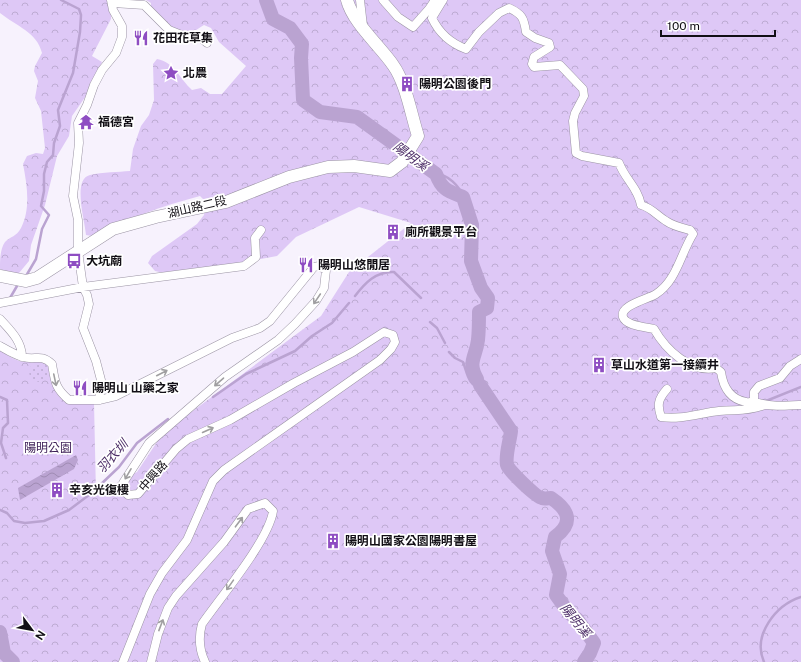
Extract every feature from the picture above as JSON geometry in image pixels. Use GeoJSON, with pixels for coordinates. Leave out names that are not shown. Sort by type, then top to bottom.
{"type":"FeatureCollection","features":[{"type":"Feature","properties":{"kind":"street"},"geometry":{"type":"LineString","coordinates":[[347,0],[348,5],[364,29]]}},
{"type":"Feature","properties":{"kind":"street"},"geometry":{"type":"LineString","coordinates":[[360,0],[364,29]]}},
{"type":"Feature","properties":{"kind":"street"},"geometry":{"type":"LineString","coordinates":[[383,0],[398,17],[413,27],[435,0]]}},
{"type":"Feature","properties":{"kind":"street"},"geometry":{"type":"LineString","coordinates":[[443,0],[432,18],[438,31],[459,46],[466,49],[479,32],[499,13],[509,8],[520,12],[525,22],[526,32],[535,38],[549,43],[550,47],[534,57],[532,64],[534,67],[560,65],[583,89],[584,96],[575,113],[573,121],[576,153],[582,156],[619,163],[629,183],[639,194],[641,205],[650,207],[666,221],[680,228],[690,230],[693,234],[684,248],[677,270],[667,285],[655,294],[627,307],[623,312],[623,317],[628,323],[654,329],[663,344],[690,364],[708,370],[716,368],[721,372],[723,386],[729,394],[746,402],[754,402],[762,406]]}},
{"type":"Feature","properties":{"kind":"street"},"geometry":{"type":"LineString","coordinates":[[99,400],[101,380],[96,360],[83,328],[89,304],[88,295],[83,287],[78,251],[78,220],[74,196],[79,142],[78,123],[102,70],[116,53],[122,36],[122,26],[113,10],[112,1],[144,5],[169,30],[184,36],[201,38],[207,44]]}},
{"type":"Feature","properties":{"kind":"street","name":"湖山路二段"},"geometry":{"type":"LineString","coordinates":[[0,276],[26,281],[38,278],[113,229],[156,217],[226,202],[289,177],[328,167],[354,166],[390,170],[402,162],[418,136],[403,86],[394,66],[364,29]]}},
{"type":"Feature","properties":{"kind":"street"},"geometry":{"type":"LineString","coordinates":[[0,303],[83,287],[244,266],[256,257],[255,238],[261,230]]}},
{"type":"Feature","properties":{"kind":"street","name":"中興路"},"geometry":{"type":"LineString","coordinates":[[0,346],[22,357],[29,359],[41,357],[48,360],[52,364],[54,380],[57,388],[69,400],[99,400],[116,396],[232,338],[260,328],[270,321],[314,267],[319,266],[326,270],[326,277],[320,294],[295,324],[278,340],[225,377],[149,443],[123,482],[123,490],[128,495],[138,494],[176,449],[188,439],[230,420],[288,386],[353,352],[384,332],[393,335],[395,342],[391,349],[380,360],[224,470],[213,481],[187,540],[162,573],[150,594],[123,662]]}},
{"type":"Feature","properties":{"kind":"street"},"geometry":{"type":"LineString","coordinates":[[0,319],[17,338],[22,350],[22,357]]}},
{"type":"Feature","properties":{"kind":"street"},"geometry":{"type":"LineString","coordinates":[[754,402],[754,392],[759,386],[780,378],[790,366],[801,359]]}},
{"type":"Feature","properties":{"kind":"street"},"geometry":{"type":"LineString","coordinates":[[667,389],[660,398],[658,406],[661,417],[665,418],[692,416],[720,410],[740,411],[762,406],[801,405]]}},
{"type":"Feature","properties":{"kind":"street"},"geometry":{"type":"LineString","coordinates":[[151,662],[158,634],[168,608],[176,596],[224,542],[248,510],[265,503],[272,511],[272,519],[259,544],[202,624],[199,634],[200,652],[205,662]]}},
{"type":"Feature","properties":{"kind":"green space"},"geometry":{"type":"Polygon","coordinates":[[[0,0],[111,0],[111,19],[92,56],[102,62],[88,93],[72,116],[69,136],[57,156],[45,205],[31,245],[29,261],[19,273],[12,274],[0,269],[0,258],[3,245],[19,231],[26,213],[27,188],[23,164],[27,156],[36,153],[43,154],[45,148],[41,111],[35,98],[38,81],[34,71],[42,53],[36,40],[31,35],[0,13],[0,0]]]}},
{"type":"Feature","properties":{"kind":"green space","name":"陽明公園"},"geometry":{"type":"Polygon","coordinates":[[[146,0],[801,0],[801,662],[0,662],[0,350],[19,361],[45,361],[50,366],[62,399],[94,403],[96,494],[137,472],[163,433],[321,316],[349,272],[411,223],[359,207],[296,237],[277,256],[233,264],[164,273],[155,271],[148,263],[152,256],[197,224],[204,215],[206,202],[200,196],[144,213],[92,236],[86,235],[81,201],[82,184],[85,178],[90,175],[130,171],[133,149],[141,126],[149,115],[154,100],[153,64],[157,59],[172,67],[192,90],[201,88],[210,94],[222,94],[246,66],[219,42],[211,28],[204,25],[187,34],[175,31],[159,17],[151,8],[151,3],[146,0]]]}},
{"type":"Feature","properties":{"kind":"green space"},"geometry":{"type":"Polygon","coordinates":[[[39,362],[46,365],[49,372],[46,379],[39,382],[32,379],[29,372],[32,365],[39,362]]]}},
{"type":"Feature","properties":{"kind":"water"},"geometry":{"type":"Polygon","coordinates":[[[76,455],[78,460],[74,469],[20,500],[18,488],[76,455]]]}},
{"type":"Feature","properties":{"kind":"waterway"},"geometry":{"type":"LineString","coordinates":[[26,276],[36,259],[42,229],[49,215],[41,206],[44,191],[44,174],[47,162],[53,155],[54,143],[60,126],[58,110],[73,73],[80,32],[81,15],[79,9],[61,0]]}},
{"type":"Feature","properties":{"kind":"waterway","name":"陽明溪"},"geometry":{"type":"LineString","coordinates":[[266,0],[273,19],[290,28],[302,44],[301,58],[303,100],[320,112],[357,117],[436,174],[443,187],[463,197],[472,225],[471,261],[481,288],[488,298],[487,308],[479,312],[478,340],[472,364],[477,379]]}},
{"type":"Feature","properties":{"kind":"waterway"},"geometry":{"type":"LineString","coordinates":[[436,174],[449,178],[459,189],[463,197]]}},
{"type":"Feature","properties":{"kind":"waterway","name":"羽衣圳"},"geometry":{"type":"LineString","coordinates":[[355,296],[367,282],[376,276],[388,272],[394,272],[421,298]]}},
{"type":"Feature","properties":{"kind":"waterway"},"geometry":{"type":"LineString","coordinates":[[10,298],[17,286]]}},
{"type":"Feature","properties":{"kind":"waterway","name":"羽衣圳"},"geometry":{"type":"LineString","coordinates":[[213,397],[246,374],[295,351],[312,336],[332,323],[349,303]]}},
{"type":"Feature","properties":{"kind":"waterway","name":"羽衣圳"},"geometry":{"type":"LineString","coordinates":[[430,322],[437,328],[445,343]]}},
{"type":"Feature","properties":{"kind":"waterway","name":"羽衣圳"},"geometry":{"type":"LineString","coordinates":[[449,352],[455,358],[463,362],[471,382],[483,390]]}},
{"type":"Feature","properties":{"kind":"waterway","name":"陽明溪"},"geometry":{"type":"LineString","coordinates":[[480,385],[511,431],[507,465],[534,493],[542,498],[551,498],[562,507],[567,517],[565,527],[555,537],[552,551],[560,574],[556,595],[569,613],[577,619],[594,643],[584,662]]}},
{"type":"Feature","properties":{"kind":"waterway"},"geometry":{"type":"LineString","coordinates":[[766,401],[801,387]]}},
{"type":"Feature","properties":{"kind":"waterway"},"geometry":{"type":"LineString","coordinates":[[0,397],[7,400],[8,423],[3,428],[1,443],[6,458]]}},
{"type":"Feature","properties":{"kind":"waterway","name":"羽衣圳"},"geometry":{"type":"LineString","coordinates":[[0,510],[7,513],[14,521],[25,523],[44,521],[69,510],[89,495],[92,490],[99,486],[119,467],[137,443],[168,419]]}},
{"type":"Feature","properties":{"kind":"waterway","name":"陽明溪"},"geometry":{"type":"LineString","coordinates":[[764,662],[761,652],[761,642],[769,622],[783,607],[801,597]]}},
{"type":"Feature","properties":{"kind":"waterway"},"geometry":{"type":"LineString","coordinates":[[0,632],[4,653],[13,662]]}},
{"type":"Feature","properties":{"kind":"place","name":"花田花草集"},"geometry":{"type":"Point","coordinates":[141,38]}},
{"type":"Feature","properties":{"kind":"place","name":"北農"},"geometry":{"type":"Point","coordinates":[171,73]}},
{"type":"Feature","properties":{"kind":"place","name":"陽明公園後門"},"geometry":{"type":"Point","coordinates":[407,84]}},
{"type":"Feature","properties":{"kind":"place","name":"福德宮"},"geometry":{"type":"Point","coordinates":[86,122]}},
{"type":"Feature","properties":{"kind":"place","name":"廁所觀景平台"},"geometry":{"type":"Point","coordinates":[393,232]}},
{"type":"Feature","properties":{"kind":"place","name":"大坑廟"},"geometry":{"type":"Point","coordinates":[74,261]}},
{"type":"Feature","properties":{"kind":"place","name":"陽明山悠閒居"},"geometry":{"type":"Point","coordinates":[306,265]}},
{"type":"Feature","properties":{"kind":"place","name":"草山水道第一接續井"},"geometry":{"type":"Point","coordinates":[599,365]}},
{"type":"Feature","properties":{"kind":"place","name":"陽明山 山藥之家"},"geometry":{"type":"Point","coordinates":[80,388]}},
{"type":"Feature","properties":{"kind":"place","name":"辛亥光復樓"},"geometry":{"type":"Point","coordinates":[57,490]}},
{"type":"Feature","properties":{"kind":"place","name":"陽明山國家公園陽明書屋"},"geometry":{"type":"Point","coordinates":[333,541]}}]}
